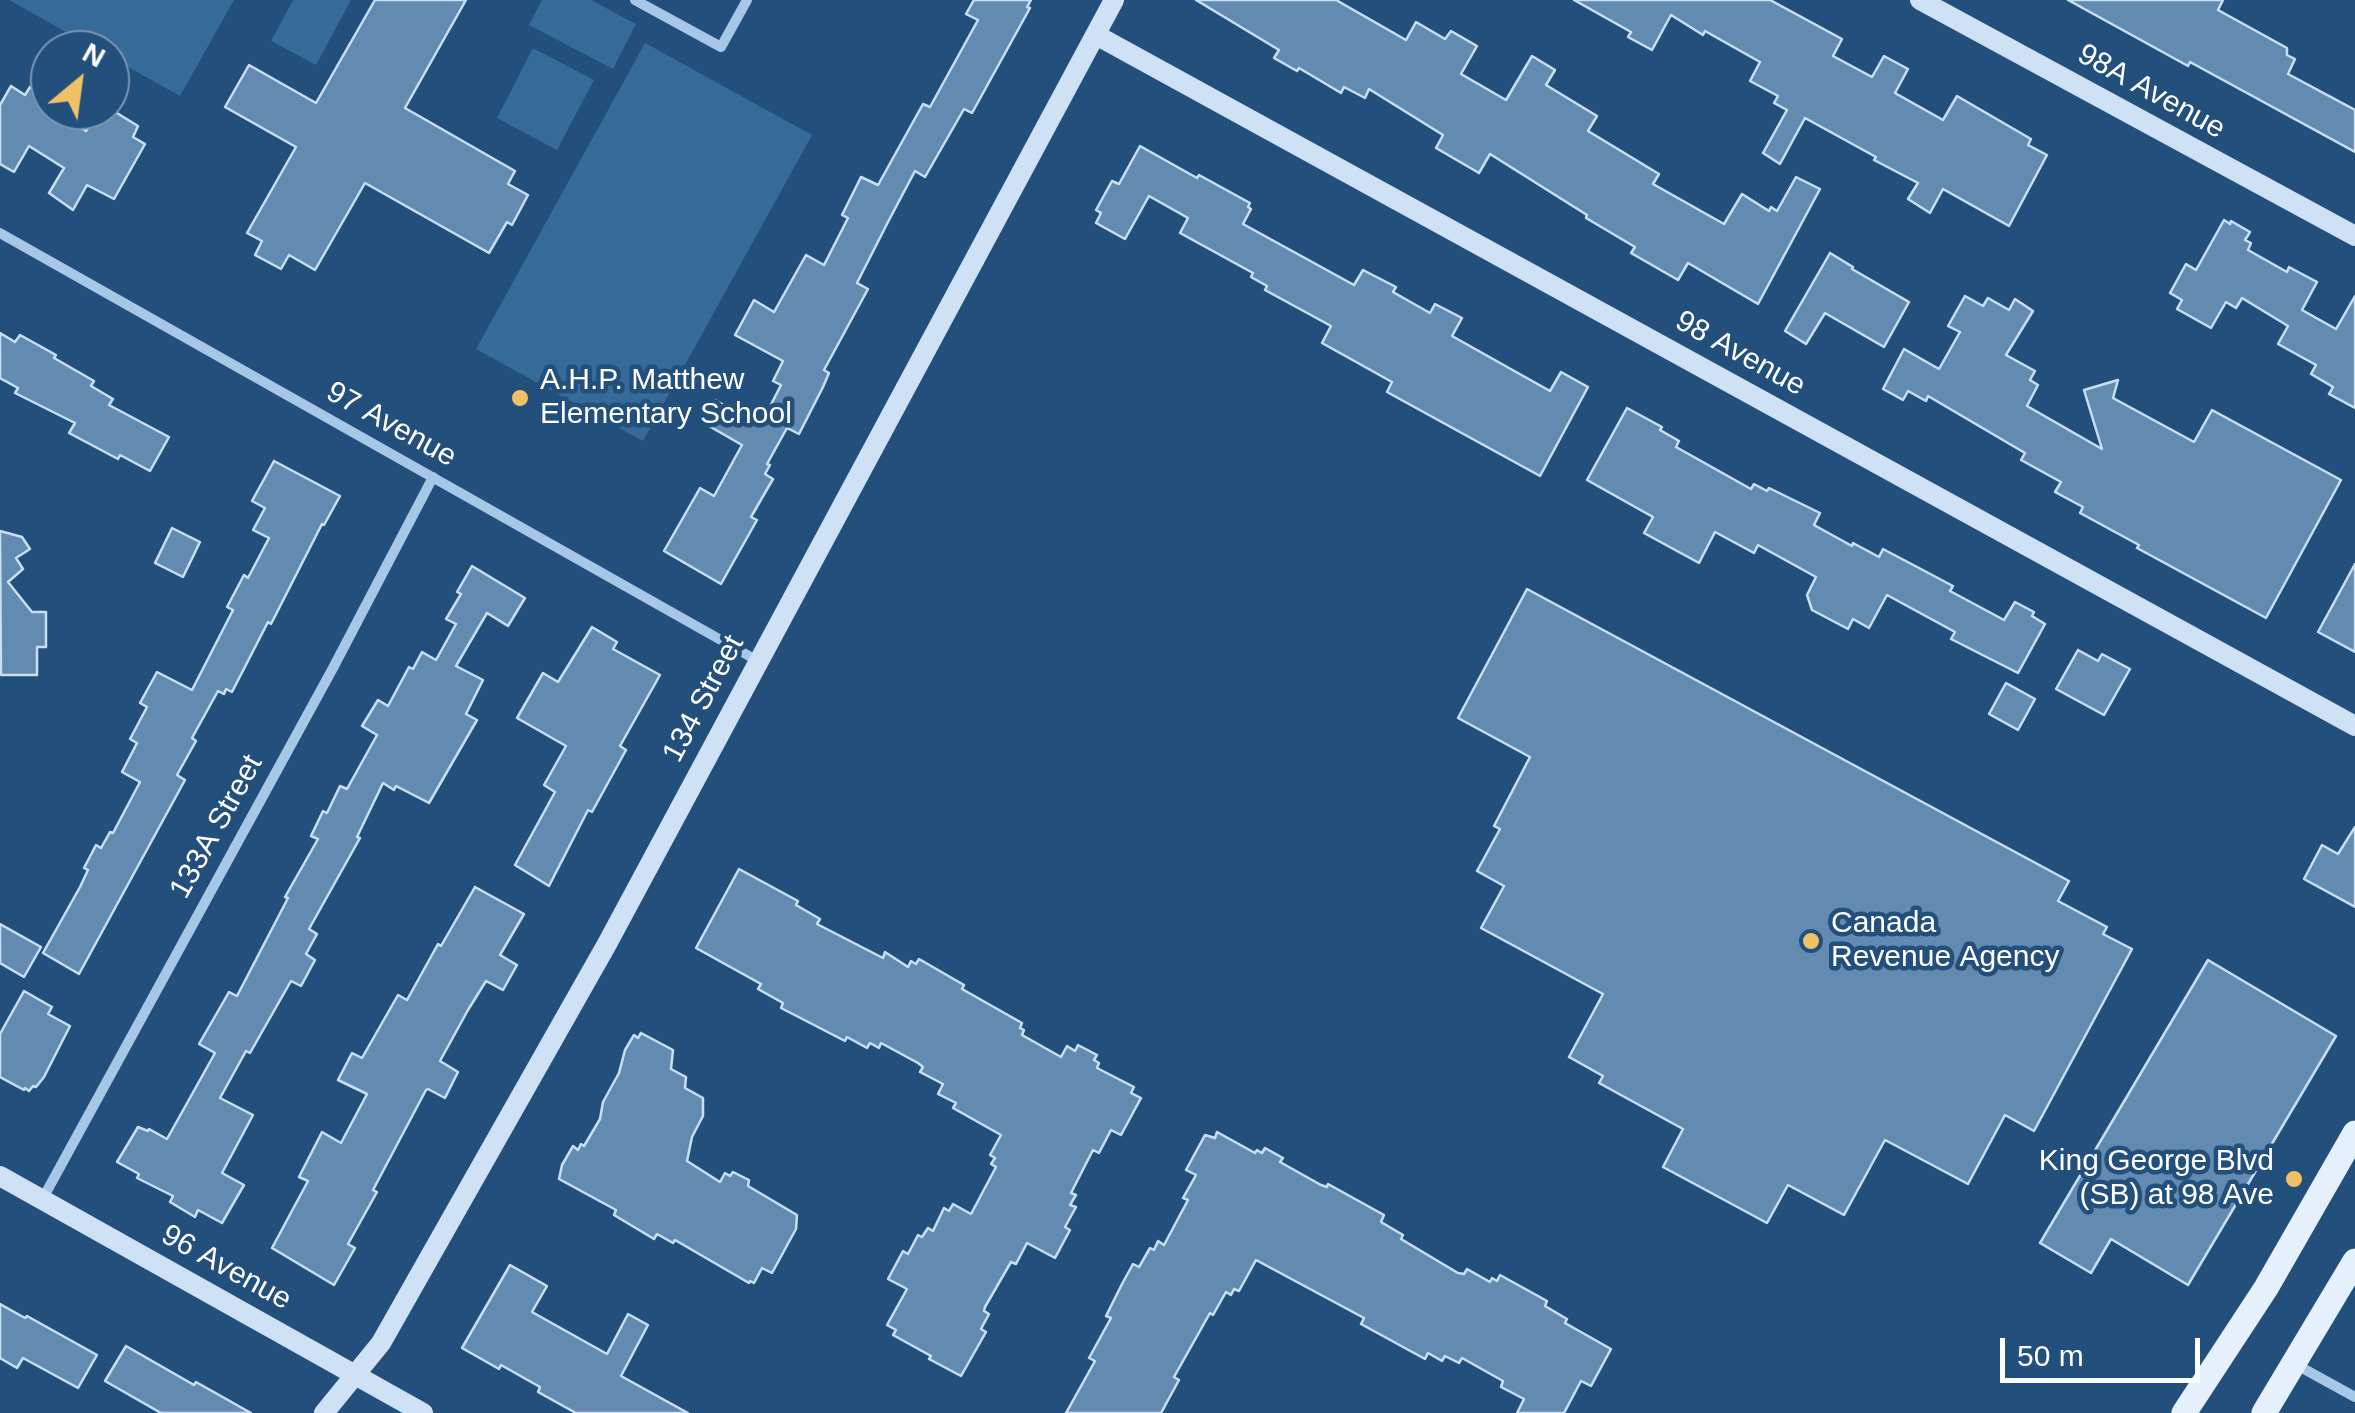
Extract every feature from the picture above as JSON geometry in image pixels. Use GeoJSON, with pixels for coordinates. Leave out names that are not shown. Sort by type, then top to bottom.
{"type":"FeatureCollection","features":[{"type":"Feature","properties":{"kind":"main road"},"geometry":{"type":"LineString","coordinates":[[2184,1413],[2266,1288],[2355,1132]]}},
{"type":"Feature","properties":{"kind":"main road"},"geometry":{"type":"LineString","coordinates":[[2264,1413],[2355,1261]]}},
{"type":"Feature","properties":{"kind":"street"},"geometry":{"type":"LineString","coordinates":[[636,0],[721,47],[746,0]]}},
{"type":"Feature","properties":{"kind":"street","name":"134 Street"},"geometry":{"type":"LineString","coordinates":[[324,1413],[382,1343],[588,978],[1114,0]]}},
{"type":"Feature","properties":{"kind":"street","name":"98A Avenue"},"geometry":{"type":"LineString","coordinates":[[1920,0],[2355,236]]}},
{"type":"Feature","properties":{"kind":"street","name":"98 Avenue"},"geometry":{"type":"LineString","coordinates":[[1096,35],[2355,726]]}},
{"type":"Feature","properties":{"kind":"street","name":"97 Avenue"},"geometry":{"type":"LineString","coordinates":[[0,233],[758,661]]}},
{"type":"Feature","properties":{"kind":"street","name":"133A Street"},"geometry":{"type":"LineString","coordinates":[[42,1200],[433,478]]}},
{"type":"Feature","properties":{"kind":"street","name":"96 Avenue"},"geometry":{"type":"LineString","coordinates":[[0,1176],[423,1413]]}},
{"type":"Feature","properties":{"kind":"street"},"geometry":{"type":"LineString","coordinates":[[2294,1363],[2355,1398]]}},
{"type":"Feature","properties":{"kind":"shaded area"},"geometry":{"type":"Polygon","coordinates":[[[9,0],[234,0],[180,96],[130,68],[130,30],[62,30],[9,0]]]}},
{"type":"Feature","properties":{"kind":"shaded area"},"geometry":{"type":"Polygon","coordinates":[[[293,0],[351,0],[316,65],[271,41],[293,0]]]}},
{"type":"Feature","properties":{"kind":"shaded area"},"geometry":{"type":"Polygon","coordinates":[[[542,0],[591,0],[636,24],[613,69],[529,25],[542,0]]]}},
{"type":"Feature","properties":{"kind":"shaded area"},"geometry":{"type":"Polygon","coordinates":[[[645,43],[812,135],[643,441],[476,349],[645,43]]]}},
{"type":"Feature","properties":{"kind":"shaded area"},"geometry":{"type":"Polygon","coordinates":[[[533,48],[594,80],[557,150],[497,118],[533,48]]]}},
{"type":"Feature","properties":{"kind":"building"},"geometry":{"type":"Polygon","coordinates":[[[375,0],[466,0],[405,108],[515,171],[508,184],[528,195],[512,225],[507,222],[489,253],[365,183],[315,270],[289,255],[281,269],[255,255],[262,241],[247,233],[296,147],[225,107],[249,65],[316,103],[375,0]]]}},
{"type":"Feature","properties":{"kind":"building"},"geometry":{"type":"Polygon","coordinates":[[[974,0],[1031,0],[972,113],[964,109],[925,177],[915,171],[857,283],[868,289],[824,370],[829,373],[823,387],[799,434],[787,428],[767,464],[770,465],[765,474],[773,479],[751,517],[757,520],[721,584],[664,551],[700,488],[714,496],[742,445],[702,422],[715,400],[760,426],[781,385],[773,381],[783,361],[735,335],[754,300],[774,312],[806,255],[824,265],[848,218],[842,215],[861,177],[878,185],[923,104],[930,107],[978,20],[966,14],[974,0]]]}},
{"type":"Feature","properties":{"kind":"building"},"geometry":{"type":"Polygon","coordinates":[[[1196,0],[1336,0],[1406,40],[1416,22],[1445,39],[1451,31],[1477,46],[1461,74],[1506,100],[1532,56],[1555,70],[1546,85],[1597,116],[1588,131],[1659,174],[1653,184],[1724,224],[1742,194],[1769,211],[1771,207],[1777,211],[1796,177],[1820,189],[1758,304],[1688,263],[1678,280],[1631,253],[1635,247],[1490,154],[1479,173],[1436,148],[1443,135],[1369,89],[1365,98],[1344,87],[1341,93],[1299,68],[1297,71],[1274,58],[1279,50],[1196,0]]]}},
{"type":"Feature","properties":{"kind":"building"},"geometry":{"type":"Polygon","coordinates":[[[1574,0],[1770,0],[1842,39],[1833,56],[1872,77],[1884,56],[1908,69],[1895,93],[1943,120],[1957,96],[2031,139],[2028,145],[2047,155],[2009,226],[1943,189],[1930,213],[1908,199],[1918,183],[1805,118],[1780,164],[1763,153],[1787,110],[1774,103],[1778,96],[1750,81],[1760,62],[1671,15],[1652,50],[1628,37],[1631,32],[1574,0]]]}},
{"type":"Feature","properties":{"kind":"building"},"geometry":{"type":"Polygon","coordinates":[[[2068,0],[2223,0],[2218,10],[2287,48],[2287,55],[2295,59],[2288,74],[2355,110],[2355,152],[2190,62],[2188,66],[2068,0]]]}},
{"type":"Feature","properties":{"kind":"building"},"geometry":{"type":"Polygon","coordinates":[[[11,86],[25,95],[30,87],[30,130],[130,130],[130,121],[138,126],[133,137],[145,144],[114,199],[87,185],[73,210],[49,193],[64,168],[29,146],[14,172],[0,164],[0,105],[11,86]]]}},
{"type":"Feature","properties":{"kind":"building"},"geometry":{"type":"Polygon","coordinates":[[[1140,146],[1250,203],[1243,224],[1354,285],[1363,270],[1396,287],[1393,292],[1430,313],[1435,304],[1462,318],[1452,336],[1550,391],[1561,372],[1588,387],[1540,476],[1387,392],[1392,382],[1322,343],[1331,326],[1265,290],[1267,286],[1251,277],[1253,273],[1180,233],[1188,218],[1149,196],[1125,239],[1096,223],[1101,213],[1096,210],[1112,181],[1119,184],[1140,146]]]}},
{"type":"Feature","properties":{"kind":"building"},"geometry":{"type":"Polygon","coordinates":[[[2224,220],[2250,232],[2245,240],[2251,243],[2248,250],[2287,272],[2289,267],[2317,282],[2302,310],[2336,329],[2355,296],[2355,408],[2329,394],[2333,387],[2311,374],[2316,365],[2278,344],[2288,326],[2242,298],[2236,308],[2226,302],[2211,328],[2177,309],[2182,300],[2170,293],[2186,264],[2196,270],[2224,220]]]}},
{"type":"Feature","properties":{"kind":"building"},"geometry":{"type":"Polygon","coordinates":[[[1830,253],[1909,302],[1884,347],[1825,313],[1806,344],[1785,331],[1830,253]]]}},
{"type":"Feature","properties":{"kind":"building"},"geometry":{"type":"Polygon","coordinates":[[[1965,296],[1983,306],[1988,298],[2009,310],[2015,299],[2033,311],[2006,355],[2035,371],[2030,380],[2038,385],[2027,406],[2102,449],[2084,390],[2118,380],[2113,398],[2194,442],[2212,410],[2341,480],[2266,618],[2080,513],[2083,507],[2055,492],[2061,482],[2021,460],[2025,453],[1928,396],[1926,401],[1908,391],[1903,400],[1883,389],[1904,349],[1939,369],[1960,332],[1948,326],[1965,296]]]}},
{"type":"Feature","properties":{"kind":"building"},"geometry":{"type":"Polygon","coordinates":[[[0,333],[15,342],[20,335],[56,355],[54,358],[94,381],[91,386],[113,399],[109,405],[169,437],[150,471],[69,433],[75,423],[15,393],[18,388],[0,378],[0,333]]]}},
{"type":"Feature","properties":{"kind":"building"},"geometry":{"type":"Polygon","coordinates":[[[1627,408],[1662,427],[1660,430],[1679,441],[1676,447],[1751,489],[1754,484],[1767,491],[1769,488],[1820,513],[1814,525],[1852,546],[1853,543],[1879,557],[1883,549],[1953,586],[1950,591],[2004,620],[2015,602],[2034,612],[2032,616],[2045,624],[2018,673],[1951,639],[1955,632],[1887,595],[1869,628],[1853,619],[1848,629],[1812,610],[1807,595],[1816,577],[1758,545],[1754,553],[1715,532],[1699,563],[1644,533],[1653,517],[1587,480],[1627,408]]]}},
{"type":"Feature","properties":{"kind":"building"},"geometry":{"type":"Polygon","coordinates":[[[274,461],[340,496],[232,692],[218,691],[192,738],[196,741],[177,775],[185,780],[79,974],[43,953],[80,887],[88,870],[84,868],[96,845],[101,848],[113,833],[140,782],[122,772],[137,743],[130,739],[147,707],[140,703],[157,672],[192,690],[233,610],[227,607],[269,538],[253,530],[265,508],[252,501],[274,461]]]}},
{"type":"Feature","properties":{"kind":"building"},"geometry":{"type":"Polygon","coordinates":[[[172,528],[200,542],[183,577],[155,563],[172,528]]]}},
{"type":"Feature","properties":{"kind":"building"},"geometry":{"type":"Polygon","coordinates":[[[0,531],[22,537],[30,549],[16,558],[23,569],[8,582],[32,612],[46,612],[46,647],[37,647],[37,675],[1,675],[0,531]]]}},
{"type":"Feature","properties":{"kind":"building"},"geometry":{"type":"Polygon","coordinates":[[[2355,564],[2355,652],[2318,632],[2355,564]]]}},
{"type":"Feature","properties":{"kind":"building"},"geometry":{"type":"Polygon","coordinates":[[[472,566],[525,598],[508,626],[487,613],[456,666],[483,680],[466,714],[477,720],[429,803],[383,783],[357,837],[360,838],[309,929],[317,934],[306,954],[315,960],[301,986],[291,981],[220,1098],[253,1115],[222,1173],[244,1185],[222,1223],[198,1210],[195,1217],[170,1202],[173,1196],[137,1178],[139,1174],[117,1162],[138,1127],[167,1139],[215,1053],[199,1044],[229,992],[237,996],[318,839],[311,836],[323,811],[327,813],[340,786],[347,789],[377,735],[362,726],[378,700],[388,706],[409,667],[413,669],[422,652],[436,660],[456,624],[446,619],[472,566]]]}},
{"type":"Feature","properties":{"kind":"building","name":"Canada Revenue Agency"},"geometry":{"type":"Polygon","coordinates":[[[1527,589],[2069,881],[2058,901],[2107,927],[2103,934],[2132,949],[2034,1131],[2005,1115],[1968,1184],[1885,1140],[1844,1215],[1788,1185],[1767,1223],[1663,1167],[1683,1129],[1599,1083],[1603,1076],[1569,1057],[1603,994],[1481,928],[1504,886],[1477,871],[1500,829],[1494,826],[1530,757],[1458,718],[1527,589]]]}},
{"type":"Feature","properties":{"kind":"building"},"geometry":{"type":"Polygon","coordinates":[[[592,627],[617,642],[613,649],[660,675],[620,746],[626,750],[592,812],[588,810],[549,886],[515,865],[555,792],[544,785],[566,746],[517,718],[543,673],[558,682],[592,627]]]}},
{"type":"Feature","properties":{"kind":"building"},"geometry":{"type":"Polygon","coordinates":[[[2078,650],[2098,661],[2102,654],[2130,669],[2104,715],[2056,689],[2078,650]]]}},
{"type":"Feature","properties":{"kind":"building"},"geometry":{"type":"Polygon","coordinates":[[[2006,683],[2035,699],[2018,730],[1989,714],[2006,683]]]}},
{"type":"Feature","properties":{"kind":"building"},"geometry":{"type":"Polygon","coordinates":[[[2355,827],[2355,907],[2304,879],[2322,845],[2338,854],[2355,827]]]}},
{"type":"Feature","properties":{"kind":"building"},"geometry":{"type":"Polygon","coordinates":[[[739,869],[798,901],[796,905],[820,919],[817,924],[883,958],[885,952],[908,967],[911,961],[916,964],[919,959],[964,985],[962,989],[1022,1023],[1022,1035],[1061,1057],[1067,1046],[1075,1051],[1078,1045],[1097,1055],[1097,1068],[1134,1087],[1131,1093],[1141,1098],[1121,1135],[1111,1130],[1099,1153],[1093,1150],[1071,1193],[1076,1195],[1070,1205],[1076,1207],[1065,1227],[1070,1230],[1055,1258],[1027,1243],[1016,1264],[1011,1262],[985,1307],[989,1314],[981,1329],[986,1332],[961,1376],[893,1335],[896,1330],[887,1325],[907,1289],[888,1279],[903,1251],[908,1254],[918,1235],[922,1237],[928,1228],[933,1231],[944,1208],[949,1211],[953,1204],[971,1214],[996,1167],[991,1164],[995,1158],[990,1155],[1001,1135],[953,1108],[956,1103],[938,1094],[943,1084],[920,1072],[923,1067],[918,1063],[881,1043],[879,1048],[870,1043],[867,1048],[847,1037],[845,1041],[781,1008],[783,1003],[758,989],[761,984],[696,948],[739,869]]]}},
{"type":"Feature","properties":{"kind":"building"},"geometry":{"type":"Polygon","coordinates":[[[475,887],[524,914],[500,955],[517,965],[503,990],[486,981],[468,1010],[440,1061],[458,1072],[445,1098],[426,1090],[373,1190],[377,1192],[348,1244],[355,1248],[334,1285],[272,1248],[308,1181],[299,1177],[322,1132],[341,1143],[367,1094],[338,1080],[352,1053],[362,1058],[398,995],[407,1000],[475,887]]]}},
{"type":"Feature","properties":{"kind":"building"},"geometry":{"type":"Polygon","coordinates":[[[0,924],[41,947],[24,977],[0,963],[0,924]]]}},
{"type":"Feature","properties":{"kind":"building"},"geometry":{"type":"Polygon","coordinates":[[[2208,960],[2336,1036],[2188,1285],[2111,1239],[2091,1273],[2040,1243],[2208,960]]]}},
{"type":"Feature","properties":{"kind":"building"},"geometry":{"type":"Polygon","coordinates":[[[24,991],[52,1007],[48,1014],[70,1026],[44,1077],[29,1091],[0,1077],[0,1034],[24,991]]]}},
{"type":"Feature","properties":{"kind":"building"},"geometry":{"type":"Polygon","coordinates":[[[641,1033],[673,1050],[671,1069],[686,1077],[685,1088],[703,1098],[703,1116],[692,1137],[687,1161],[720,1182],[725,1173],[730,1176],[733,1172],[749,1180],[748,1186],[797,1215],[796,1229],[772,1273],[762,1268],[754,1283],[675,1240],[673,1243],[657,1234],[654,1239],[614,1215],[616,1210],[559,1179],[573,1146],[578,1150],[581,1144],[584,1146],[600,1119],[625,1050],[634,1035],[638,1038],[641,1033]]]}},
{"type":"Feature","properties":{"kind":"building"},"geometry":{"type":"Polygon","coordinates":[[[1217,1132],[1255,1153],[1262,1153],[1265,1148],[1283,1158],[1280,1162],[1384,1215],[1381,1222],[1403,1235],[1401,1239],[1458,1273],[1464,1274],[1467,1269],[1490,1282],[1492,1278],[1497,1281],[1500,1275],[1547,1301],[1545,1306],[1567,1319],[1565,1323],[1611,1349],[1591,1386],[1581,1381],[1564,1413],[1517,1413],[1524,1399],[1501,1387],[1503,1381],[1462,1358],[1459,1363],[1445,1356],[1442,1361],[1428,1353],[1425,1359],[1361,1324],[1364,1318],[1256,1260],[1239,1291],[1234,1289],[1231,1295],[1226,1292],[1213,1315],[1210,1313],[1174,1377],[1179,1380],[1161,1413],[1066,1413],[1095,1361],[1089,1358],[1111,1318],[1106,1316],[1122,1284],[1133,1264],[1139,1267],[1150,1248],[1154,1250],[1158,1241],[1164,1245],[1188,1200],[1183,1198],[1196,1175],[1186,1170],[1205,1135],[1215,1138],[1217,1132]]]}},
{"type":"Feature","properties":{"kind":"building"},"geometry":{"type":"Polygon","coordinates":[[[510,1265],[547,1286],[532,1312],[607,1354],[628,1314],[648,1325],[621,1376],[688,1413],[576,1413],[538,1392],[540,1387],[462,1348],[510,1265]]]}},
{"type":"Feature","properties":{"kind":"building"},"geometry":{"type":"Polygon","coordinates":[[[0,1304],[97,1355],[78,1388],[23,1358],[17,1368],[0,1358],[0,1304]]]}},
{"type":"Feature","properties":{"kind":"building"},"geometry":{"type":"Polygon","coordinates":[[[126,1346],[251,1413],[161,1413],[105,1381],[126,1346]]]}},
{"type":"Feature","properties":{"kind":"place","name":"A.H.P. Matthew Elementary School"},"geometry":{"type":"Point","coordinates":[520,398]}},
{"type":"Feature","properties":{"kind":"place","name":"Canada Revenue Agency"},"geometry":{"type":"Point","coordinates":[1811,941]}},
{"type":"Feature","properties":{"kind":"place","name":"King George Blvd (SB) at 98 Ave"},"geometry":{"type":"Point","coordinates":[2294,1179]}}]}
